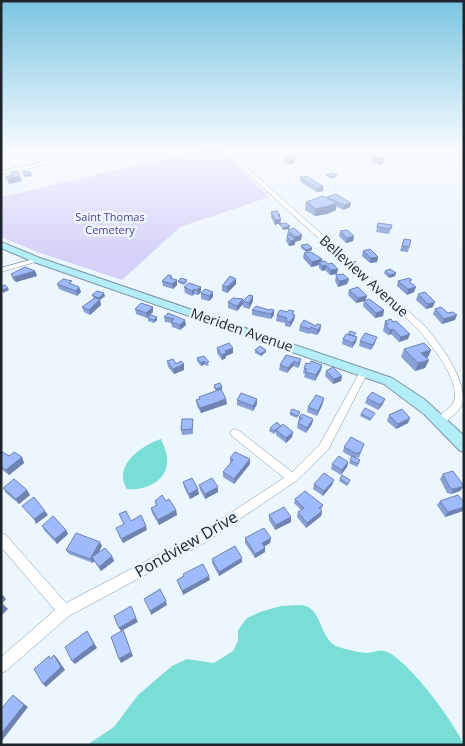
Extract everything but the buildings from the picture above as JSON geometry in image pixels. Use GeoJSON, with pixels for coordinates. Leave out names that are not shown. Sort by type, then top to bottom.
{"type":"FeatureCollection","features":[{"type":"Feature","properties":{"kind":"main road","name":"Meriden Avenue"},"geometry":{"type":"LineString","coordinates":[[1,245],[38,260],[388,381],[417,399],[441,420],[464,446]]}},
{"type":"Feature","properties":{"kind":"street","name":"Belleview Avenue"},"geometry":{"type":"LineString","coordinates":[[262,184],[422,328],[450,362],[461,385],[458,404],[441,420]]}},
{"type":"Feature","properties":{"kind":"street"},"geometry":{"type":"LineString","coordinates":[[1,270],[38,260]]}},
{"type":"Feature","properties":{"kind":"street","name":"Pondview Drive"},"geometry":{"type":"LineString","coordinates":[[1,666],[64,611],[202,538],[292,478],[324,447],[364,372]]}},
{"type":"Feature","properties":{"kind":"street"},"geometry":{"type":"LineString","coordinates":[[235,433],[292,478]]}},
{"type":"Feature","properties":{"kind":"street"},"geometry":{"type":"LineString","coordinates":[[1,538],[64,611]]}},
{"type":"Feature","properties":{"kind":"green space","name":"Saint Thomas Cemetery"},"geometry":{"type":"Polygon","coordinates":[[[57,184],[256,184],[269,197],[180,227],[122,280],[40,253],[1,237],[1,197],[57,184]]]}},
{"type":"Feature","properties":{"kind":"shaded area"},"geometry":{"type":"Polygon","coordinates":[[[161,439],[166,451],[167,460],[166,470],[163,475],[147,487],[127,489],[123,480],[123,472],[126,465],[138,451],[161,439]]]}},
{"type":"Feature","properties":{"kind":"shaded area"},"geometry":{"type":"Polygon","coordinates":[[[281,606],[307,606],[312,610],[330,642],[336,646],[366,653],[385,651],[395,656],[417,678],[441,707],[464,745],[87,745],[114,727],[138,695],[172,666],[187,659],[214,663],[233,651],[238,641],[238,630],[247,618],[281,606]]]}}]}
